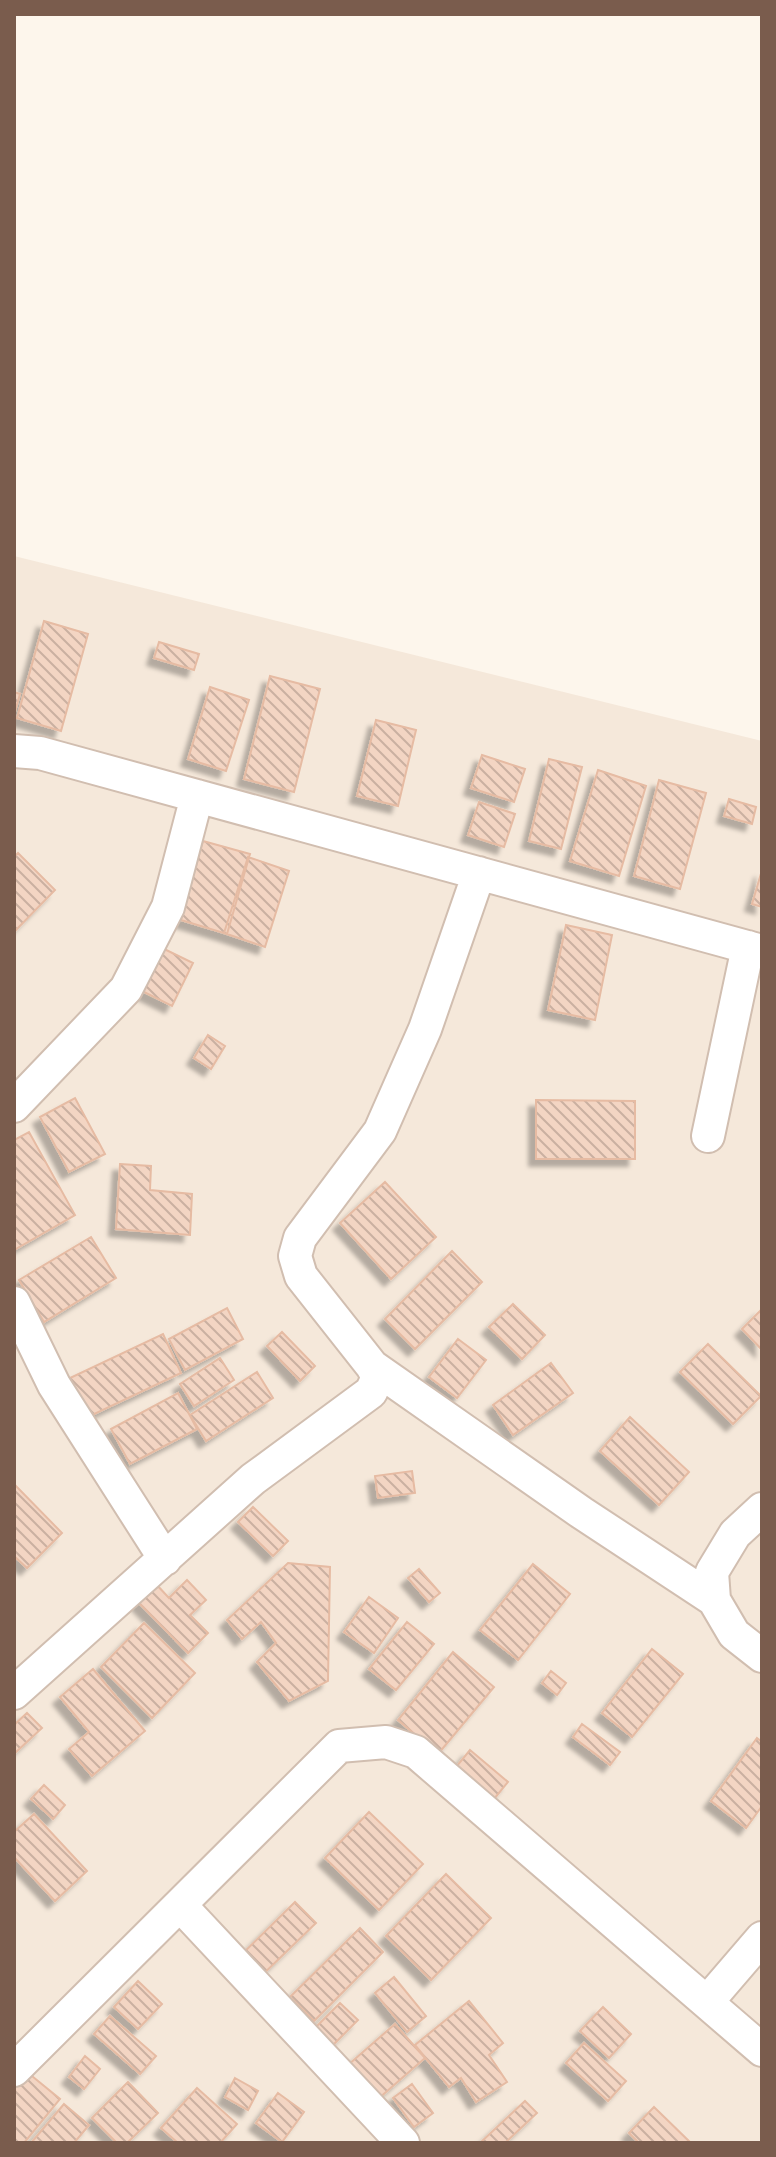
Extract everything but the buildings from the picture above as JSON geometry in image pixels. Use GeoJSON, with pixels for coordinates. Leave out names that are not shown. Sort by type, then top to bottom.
{"type":"FeatureCollection","features":[{"type":"Feature","properties":{"kind":"street"},"geometry":{"type":"LineString","coordinates":[[14,751],[40,753],[755,949],[708,1136]]}},
{"type":"Feature","properties":{"kind":"street"},"geometry":{"type":"LineString","coordinates":[[14,1106],[126,989],[168,907],[197,796]]}},
{"type":"Feature","properties":{"kind":"street"},"geometry":{"type":"LineString","coordinates":[[14,1693],[253,1479],[371,1392],[378,1377],[372,1366],[301,1276],[295,1256],[300,1238],[380,1131],[425,1029],[479,873]]}},
{"type":"Feature","properties":{"kind":"street"},"geometry":{"type":"LineString","coordinates":[[14,1303],[54,1385],[165,1559]]}},
{"type":"Feature","properties":{"kind":"street"},"geometry":{"type":"LineString","coordinates":[[372,1366],[582,1513],[714,1600],[734,1634],[762,1656]]}},
{"type":"Feature","properties":{"kind":"street"},"geometry":{"type":"LineString","coordinates":[[714,1600],[712,1572],[735,1534],[762,1509]]}},
{"type":"Feature","properties":{"kind":"street"},"geometry":{"type":"LineString","coordinates":[[14,2070],[339,1746],[386,1742],[416,1752],[762,2050]]}},
{"type":"Feature","properties":{"kind":"street"},"geometry":{"type":"LineString","coordinates":[[180,1905],[403,2143]]}},
{"type":"Feature","properties":{"kind":"street"},"geometry":{"type":"LineString","coordinates":[[707,2002],[762,1938]]}},
{"type":"Feature","properties":{"kind":"shaded area"},"geometry":{"type":"Polygon","coordinates":[[[14,556],[762,741],[762,2143],[14,2143],[14,556]]]}}]}
